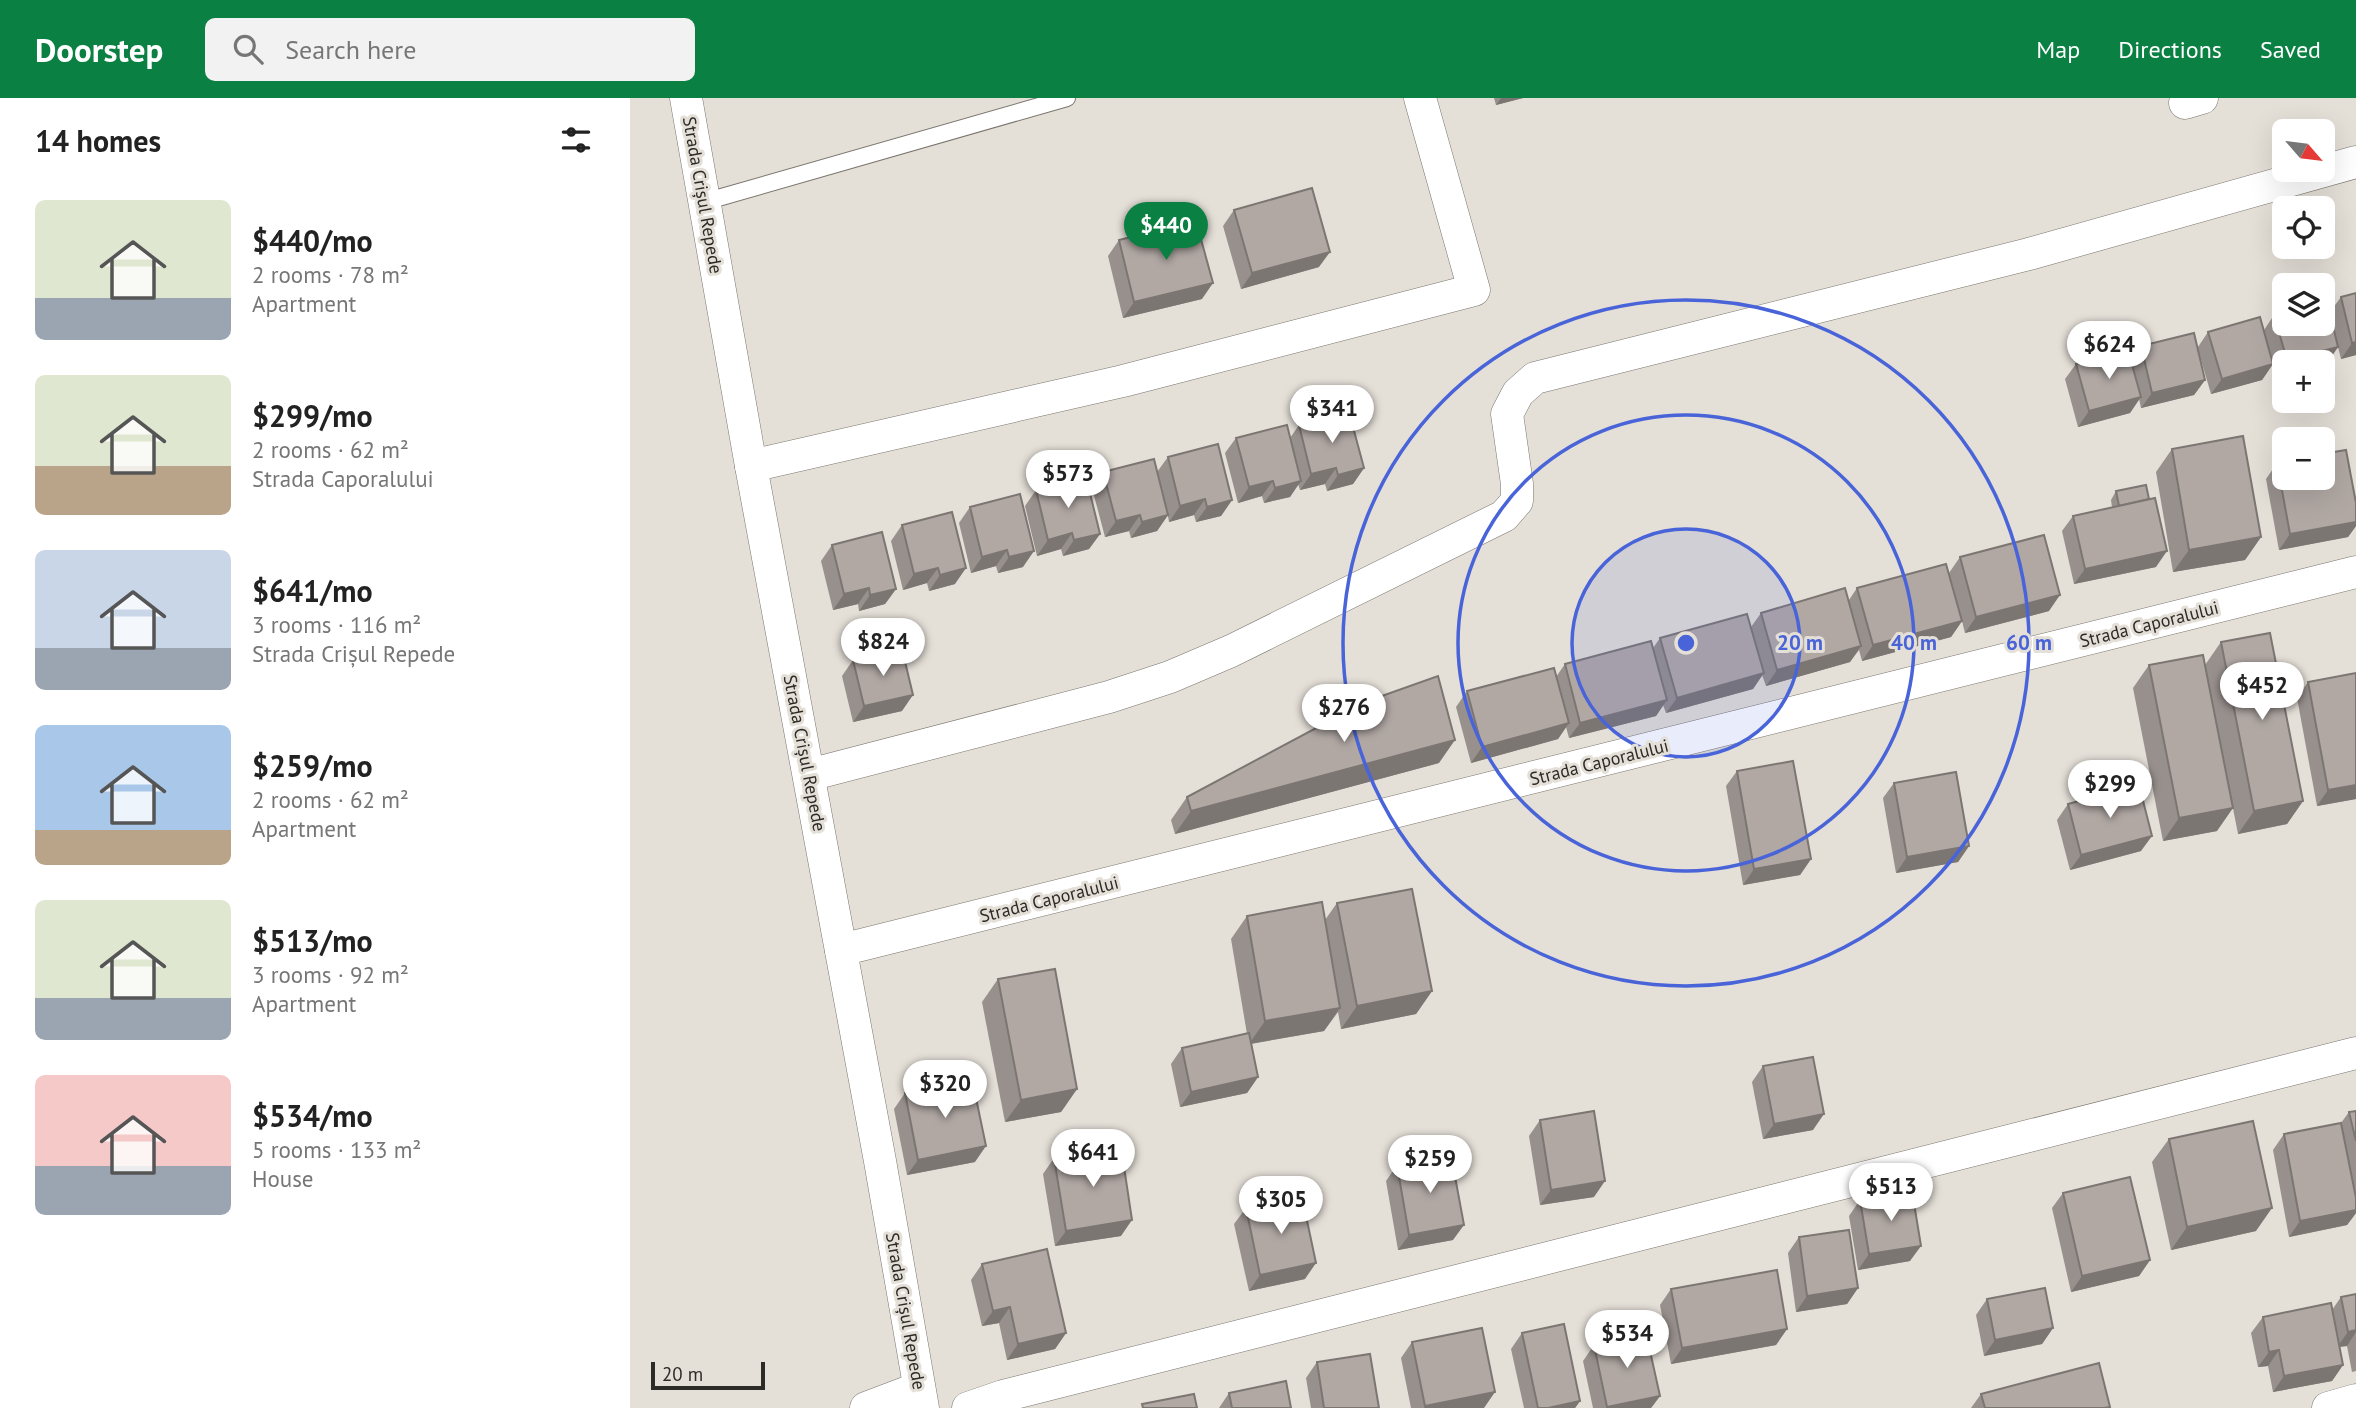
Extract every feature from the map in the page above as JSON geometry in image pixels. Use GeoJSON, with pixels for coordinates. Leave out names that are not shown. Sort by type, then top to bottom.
{"type":"FeatureCollection","features":[{"type":"Feature","properties":{"kind":"street","name":"Strada Crișul Repede"},"geometry":{"type":"LineString","coordinates":[[686,98],[921,1398]]}},
{"type":"Feature","properties":{"kind":"street"},"geometry":{"type":"LineString","coordinates":[[751,466],[1123,381],[1474,290],[1420,98]]}},
{"type":"Feature","properties":{"kind":"street"},"geometry":{"type":"LineString","coordinates":[[809,775],[1109,698],[1170,677],[1231,651],[1504,516],[1517,501],[1507,414],[1518,393],[1535,378],[2029,254],[2356,162]]}},
{"type":"Feature","properties":{"kind":"street","name":"Strada Caporalului"},"geometry":{"type":"LineString","coordinates":[[841,950],[2356,572]]}},
{"type":"Feature","properties":{"kind":"street"},"geometry":{"type":"LineString","coordinates":[[968,1408],[1016,1393],[2356,1053]]}},
{"type":"Feature","properties":{"kind":"street"},"geometry":{"type":"LineString","coordinates":[[866,1408],[921,1398]]}},
{"type":"Feature","properties":{"kind":"street"},"geometry":{"type":"LineString","coordinates":[[2328,1408],[2356,1400]]}},
{"type":"Feature","properties":{"kind":"lane"},"geometry":{"type":"LineString","coordinates":[[704,202],[1067,98]]}},
{"type":"Feature","properties":{"kind":"building"},"geometry":{"type":"Polygon","coordinates":[[[1312,188],[1330,252],[1252,273],[1234,210],[1312,188]]]}},
{"type":"Feature","properties":{"kind":"building"},"geometry":{"type":"Polygon","coordinates":[[[1196,221],[1213,283],[1134,302],[1119,240],[1196,221]]]}},
{"type":"Feature","properties":{"kind":"building"},"geometry":{"type":"Polygon","coordinates":[[[2356,293],[2356,342],[2352,343],[2341,297],[2356,293]]]}},
{"type":"Feature","properties":{"kind":"building"},"geometry":{"type":"Polygon","coordinates":[[[2260,317],[2272,364],[2222,379],[2208,332],[2260,317]]]}},
{"type":"Feature","properties":{"kind":"building"},"geometry":{"type":"Polygon","coordinates":[[[2194,333],[2205,380],[2152,393],[2141,346],[2194,333]]]}},
{"type":"Feature","properties":{"kind":"building"},"geometry":{"type":"Polygon","coordinates":[[[2335,334],[2338,347],[2326,350],[2284,350],[2280,336],[2335,334]]]}},
{"type":"Feature","properties":{"kind":"building"},"geometry":{"type":"Polygon","coordinates":[[[2128,350],[2141,397],[2089,411],[2076,364],[2128,350]]]}},
{"type":"Feature","properties":{"kind":"building"},"geometry":{"type":"Polygon","coordinates":[[[1349,412],[1364,468],[1338,475],[1336,468],[1311,474],[1299,425],[1349,412]]]}},
{"type":"Feature","properties":{"kind":"building"},"geometry":{"type":"Polygon","coordinates":[[[1287,425],[1301,481],[1275,488],[1273,481],[1249,487],[1236,438],[1287,425]]]}},
{"type":"Feature","properties":{"kind":"building"},"geometry":{"type":"Polygon","coordinates":[[[2243,436],[2261,537],[2189,550],[2172,449],[2243,436]]]}},
{"type":"Feature","properties":{"kind":"building"},"geometry":{"type":"Polygon","coordinates":[[[1218,444],[1232,500],[1207,507],[1205,499],[1180,506],[1168,457],[1218,444]]]}},
{"type":"Feature","properties":{"kind":"building"},"geometry":{"type":"Polygon","coordinates":[[[2346,450],[2356,503],[2356,522],[2290,534],[2282,490],[2335,490],[2335,452],[2346,450]]]}},
{"type":"Feature","properties":{"kind":"building"},"geometry":{"type":"Polygon","coordinates":[[[1154,459],[1168,515],[1142,522],[1140,515],[1116,521],[1103,472],[1154,459]]]}},
{"type":"Feature","properties":{"kind":"building"},"geometry":{"type":"Polygon","coordinates":[[[1086,477],[1100,534],[1074,540],[1072,533],[1048,540],[1036,490],[1086,477]]]}},
{"type":"Feature","properties":{"kind":"building"},"geometry":{"type":"Polygon","coordinates":[[[2146,485],[2149,499],[2119,506],[2116,491],[2146,485]]]}},
{"type":"Feature","properties":{"kind":"building"},"geometry":{"type":"Polygon","coordinates":[[[1020,494],[1034,551],[1009,557],[1007,550],[982,557],[970,507],[1020,494]]]}},
{"type":"Feature","properties":{"kind":"building"},"geometry":{"type":"Polygon","coordinates":[[[2155,498],[2167,551],[2085,569],[2073,516],[2155,498]]]}},
{"type":"Feature","properties":{"kind":"building"},"geometry":{"type":"Polygon","coordinates":[[[952,512],[966,568],[940,575],[938,568],[914,574],[902,525],[952,512]]]}},
{"type":"Feature","properties":{"kind":"building"},"geometry":{"type":"Polygon","coordinates":[[[882,532],[896,589],[870,595],[869,588],[844,594],[832,545],[882,532]]]}},
{"type":"Feature","properties":{"kind":"building"},"geometry":{"type":"Polygon","coordinates":[[[2044,535],[2060,595],[1976,617],[1960,557],[2044,535]]]}},
{"type":"Feature","properties":{"kind":"building"},"geometry":{"type":"Polygon","coordinates":[[[1946,564],[1962,621],[1873,645],[1857,588],[1946,564]]]}},
{"type":"Feature","properties":{"kind":"building"},"geometry":{"type":"Polygon","coordinates":[[[1845,588],[1861,646],[1777,670],[1761,613],[1845,588]]]}},
{"type":"Feature","properties":{"kind":"building"},"geometry":{"type":"Polygon","coordinates":[[[1747,614],[1764,673],[1677,698],[1660,638],[1747,614]]]}},
{"type":"Feature","properties":{"kind":"building"},"geometry":{"type":"Polygon","coordinates":[[[2270,633],[2303,801],[2254,811],[2221,642],[2270,633]]]}},
{"type":"Feature","properties":{"kind":"building"},"geometry":{"type":"Polygon","coordinates":[[[1651,641],[1667,700],[1580,723],[1565,664],[1651,641]]]}},
{"type":"Feature","properties":{"kind":"building"},"geometry":{"type":"Polygon","coordinates":[[[902,649],[913,695],[864,706],[853,660],[902,649]]]}},
{"type":"Feature","properties":{"kind":"building"},"geometry":{"type":"Polygon","coordinates":[[[2203,655],[2233,808],[2179,818],[2149,665],[2203,655]]]}},
{"type":"Feature","properties":{"kind":"building"},"geometry":{"type":"Polygon","coordinates":[[[1554,668],[1569,723],[1482,747],[1467,691],[1554,668]]]}},
{"type":"Feature","properties":{"kind":"building"},"geometry":{"type":"Polygon","coordinates":[[[2356,673],[2356,785],[2328,790],[2308,682],[2356,673]]]}},
{"type":"Feature","properties":{"kind":"building"},"geometry":{"type":"Polygon","coordinates":[[[1438,676],[1455,740],[1191,811],[1187,797],[1365,702],[1438,676]]]}},
{"type":"Feature","properties":{"kind":"building"},"geometry":{"type":"Polygon","coordinates":[[[1793,761],[1811,859],[1754,869],[1737,771],[1793,761]]]}},
{"type":"Feature","properties":{"kind":"building"},"geometry":{"type":"Polygon","coordinates":[[[1956,772],[1969,846],[1907,857],[1894,783],[1956,772]]]}},
{"type":"Feature","properties":{"kind":"building"},"geometry":{"type":"Polygon","coordinates":[[[2139,785],[2152,836],[2081,855],[2068,804],[2139,785]]]}},
{"type":"Feature","properties":{"kind":"building"},"geometry":{"type":"Polygon","coordinates":[[[1412,889],[1432,991],[1357,1006],[1337,903],[1412,889]]]}},
{"type":"Feature","properties":{"kind":"building"},"geometry":{"type":"Polygon","coordinates":[[[1322,902],[1340,1008],[1265,1021],[1247,916],[1322,902]]]}},
{"type":"Feature","properties":{"kind":"building"},"geometry":{"type":"Polygon","coordinates":[[[1055,969],[1077,1089],[1021,1100],[998,979],[1055,969]]]}},
{"type":"Feature","properties":{"kind":"building"},"geometry":{"type":"Polygon","coordinates":[[[1249,1033],[1258,1077],[1191,1092],[1182,1048],[1249,1033]]]}},
{"type":"Feature","properties":{"kind":"building"},"geometry":{"type":"Polygon","coordinates":[[[1813,1057],[1824,1114],[1774,1124],[1763,1066],[1813,1057]]]}},
{"type":"Feature","properties":{"kind":"building"},"geometry":{"type":"Polygon","coordinates":[[[972,1079],[986,1146],[918,1160],[905,1093],[972,1079]]]}},
{"type":"Feature","properties":{"kind":"building"},"geometry":{"type":"Polygon","coordinates":[[[1594,1111],[1605,1181],[1551,1190],[1540,1120],[1594,1111]]]}},
{"type":"Feature","properties":{"kind":"building"},"geometry":{"type":"Polygon","coordinates":[[[2356,1111],[2356,1141],[2349,1112],[2356,1111]]]}},
{"type":"Feature","properties":{"kind":"building"},"geometry":{"type":"Polygon","coordinates":[[[2253,1121],[2272,1208],[2187,1227],[2169,1139],[2253,1121]]]}},
{"type":"Feature","properties":{"kind":"building"},"geometry":{"type":"Polygon","coordinates":[[[2341,1123],[2356,1210],[2300,1221],[2284,1134],[2341,1123]]]}},
{"type":"Feature","properties":{"kind":"building"},"geometry":{"type":"Polygon","coordinates":[[[1121,1147],[1132,1220],[1066,1231],[1054,1158],[1121,1147]]]}},
{"type":"Feature","properties":{"kind":"building"},"geometry":{"type":"Polygon","coordinates":[[[1451,1155],[1464,1225],[1409,1235],[1397,1165],[1451,1155]]]}},
{"type":"Feature","properties":{"kind":"building"},"geometry":{"type":"Polygon","coordinates":[[[2130,1177],[2150,1260],[2082,1276],[2063,1193],[2130,1177]]]}},
{"type":"Feature","properties":{"kind":"building"},"geometry":{"type":"Polygon","coordinates":[[[1912,1191],[1921,1246],[1869,1254],[1860,1200],[1912,1191]]]}},
{"type":"Feature","properties":{"kind":"building"},"geometry":{"type":"Polygon","coordinates":[[[1302,1197],[1316,1263],[1260,1275],[1246,1208],[1302,1197]]]}},
{"type":"Feature","properties":{"kind":"building"},"geometry":{"type":"Polygon","coordinates":[[[1849,1230],[1858,1288],[1807,1296],[1799,1237],[1849,1230]]]}},
{"type":"Feature","properties":{"kind":"building"},"geometry":{"type":"Polygon","coordinates":[[[1047,1249],[1066,1333],[1018,1344],[1010,1307],[993,1311],[982,1264],[1047,1249]]]}},
{"type":"Feature","properties":{"kind":"building"},"geometry":{"type":"Polygon","coordinates":[[[1777,1270],[1787,1329],[1682,1348],[1671,1289],[1777,1270]]]}},
{"type":"Feature","properties":{"kind":"building"},"geometry":{"type":"Polygon","coordinates":[[[2045,1288],[2053,1328],[1995,1340],[1987,1299],[2045,1288]]]}},
{"type":"Feature","properties":{"kind":"building"},"geometry":{"type":"Polygon","coordinates":[[[2356,1294],[2356,1330],[2348,1332],[2341,1297],[2356,1294]]]}},
{"type":"Feature","properties":{"kind":"building"},"geometry":{"type":"Polygon","coordinates":[[[2331,1303],[2343,1365],[2284,1376],[2279,1350],[2269,1352],[2263,1317],[2331,1303]]]}},
{"type":"Feature","properties":{"kind":"building"},"geometry":{"type":"Polygon","coordinates":[[[1564,1324],[1580,1401],[1538,1408],[1522,1333],[1564,1324]]]}},
{"type":"Feature","properties":{"kind":"building"},"geometry":{"type":"Polygon","coordinates":[[[1482,1328],[1495,1392],[1425,1406],[1412,1342],[1482,1328]]]}},
{"type":"Feature","properties":{"kind":"building"},"geometry":{"type":"Polygon","coordinates":[[[1646,1333],[1660,1396],[1607,1407],[1594,1345],[1646,1333]]]}},
{"type":"Feature","properties":{"kind":"building"},"geometry":{"type":"Polygon","coordinates":[[[1370,1354],[1379,1408],[1324,1408],[1317,1362],[1370,1354]]]}},
{"type":"Feature","properties":{"kind":"building"},"geometry":{"type":"Polygon","coordinates":[[[2099,1363],[2110,1407],[1985,1408],[1981,1394],[2099,1363]]]}},
{"type":"Feature","properties":{"kind":"building"},"geometry":{"type":"Polygon","coordinates":[[[1286,1381],[1291,1408],[1232,1408],[1229,1393],[1286,1381]]]}},
{"type":"Feature","properties":{"kind":"building"},"geometry":{"type":"Polygon","coordinates":[[[1194,1394],[1197,1408],[1143,1408],[1142,1404],[1194,1394]]]}}]}
